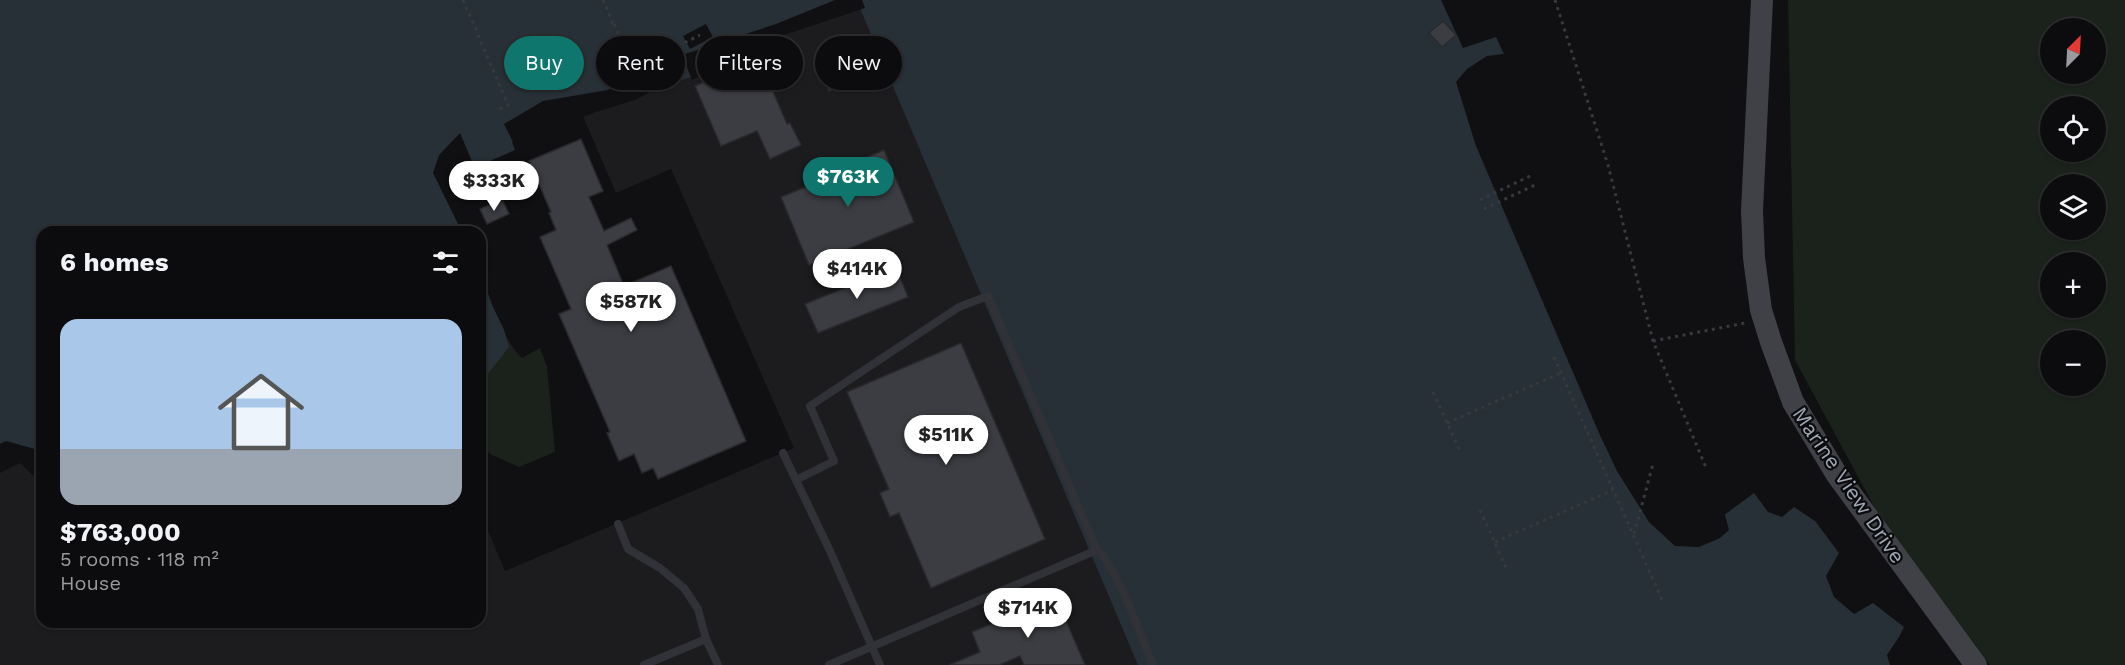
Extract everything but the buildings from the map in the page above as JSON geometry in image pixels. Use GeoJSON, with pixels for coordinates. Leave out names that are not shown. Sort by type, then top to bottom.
{"type":"FeatureCollection","features":[{"type":"Feature","properties":{"kind":"main road","name":"Marine View Drive"},"geometry":{"type":"LineString","coordinates":[[1762,0],[1752,212],[1754,258],[1764,320],[1793,402],[1832,466],[1976,665]]}},
{"type":"Feature","properties":{"kind":"lane"},"geometry":{"type":"LineString","coordinates":[[796,480],[834,461],[810,406],[959,307],[988,296],[1097,550],[1103,555],[1113,573],[1153,665]]}},
{"type":"Feature","properties":{"kind":"lane"},"geometry":{"type":"LineString","coordinates":[[783,453],[880,665]]}},
{"type":"Feature","properties":{"kind":"lane"},"geometry":{"type":"LineString","coordinates":[[618,524],[628,549],[660,568],[684,588],[698,609],[706,639],[718,665]]}},
{"type":"Feature","properties":{"kind":"lane"},"geometry":{"type":"LineString","coordinates":[[829,665],[1097,550]]}},
{"type":"Feature","properties":{"kind":"lane"},"geometry":{"type":"LineString","coordinates":[[644,665],[706,639]]}},
{"type":"Feature","properties":{"kind":"path"},"geometry":{"type":"LineString","coordinates":[[463,0],[484,49]]}},
{"type":"Feature","properties":{"kind":"path"},"geometry":{"type":"LineString","coordinates":[[603,0],[620,36]]}},
{"type":"Feature","properties":{"kind":"path"},"geometry":{"type":"LineString","coordinates":[[1555,0],[1608,165],[1653,341],[1707,470]]}},
{"type":"Feature","properties":{"kind":"path"},"geometry":{"type":"LineString","coordinates":[[614,24],[619,36]]}},
{"type":"Feature","properties":{"kind":"path"},"geometry":{"type":"LineString","coordinates":[[478,35],[508,105],[498,110]]}},
{"type":"Feature","properties":{"kind":"path"},"geometry":{"type":"LineString","coordinates":[[1480,200],[1530,176]]}},
{"type":"Feature","properties":{"kind":"path"},"geometry":{"type":"LineString","coordinates":[[1484,209],[1535,185]]}},
{"type":"Feature","properties":{"kind":"path"},"geometry":{"type":"LineString","coordinates":[[1653,341],[1764,320]]}},
{"type":"Feature","properties":{"kind":"path"},"geometry":{"type":"LineString","coordinates":[[1554,357],[1664,602]]}},
{"type":"Feature","properties":{"kind":"path"},"geometry":{"type":"LineString","coordinates":[[1447,423],[1561,373]]}},
{"type":"Feature","properties":{"kind":"path"},"geometry":{"type":"LineString","coordinates":[[1433,392],[1460,451]]}},
{"type":"Feature","properties":{"kind":"path"},"geometry":{"type":"LineString","coordinates":[[1634,536],[1653,464]]}},
{"type":"Feature","properties":{"kind":"path"},"geometry":{"type":"LineString","coordinates":[[1495,543],[1613,490]]}},
{"type":"Feature","properties":{"kind":"path"},"geometry":{"type":"LineString","coordinates":[[1480,510],[1507,570]]}},
{"type":"Feature","properties":{"kind":"shaded area"},"geometry":{"type":"Polygon","coordinates":[[[0,0],[1441,0],[1463,48],[1496,37],[1504,54],[1489,60],[1480,76],[1480,89],[1621,421],[1676,514],[1691,524],[1708,527],[1754,493],[1768,512],[1782,517],[1794,507],[1815,521],[1839,553],[1826,576],[1834,597],[1854,614],[1873,603],[1904,627],[1887,655],[1890,665],[1138,665],[895,90],[902,90],[902,36],[872,36],[859,6],[776,36],[697,36],[697,75],[685,79],[685,36],[596,36],[596,90],[655,90],[595,109],[512,142],[515,150],[474,168],[473,185],[456,189],[463,217],[469,226],[36,226],[36,475],[21,460],[0,470],[0,0]]]}},
{"type":"Feature","properties":{"kind":"shaded area"},"geometry":{"type":"Polygon","coordinates":[[[609,0],[786,31],[859,6],[874,36],[815,36],[815,90],[901,90],[1192,665],[0,665],[0,470],[21,460],[36,475],[36,628],[486,628],[486,526],[505,571],[794,448],[671,169],[616,193],[582,114],[596,55],[596,90],[685,90],[685,36],[600,36],[609,0]]]}},
{"type":"Feature","properties":{"kind":"shaded area"},"geometry":{"type":"Polygon","coordinates":[[[1788,0],[2125,0],[2125,665],[1990,665],[1876,510],[1795,360],[1788,0]]]}},
{"type":"Feature","properties":{"kind":"shaded area"},"geometry":{"type":"Polygon","coordinates":[[[486,266],[509,347],[486,376],[486,266]]]}},
{"type":"Feature","properties":{"kind":"shaded area"},"geometry":{"type":"Polygon","coordinates":[[[486,288],[497,318],[509,341],[522,358],[540,348],[547,367],[555,452],[519,467],[486,450],[486,288]]]}},
{"type":"Feature","properties":{"kind":"pier"},"geometry":{"type":"Polygon","coordinates":[[[835,0],[862,0],[865,8],[783,36],[740,36],[835,0]]]}},
{"type":"Feature","properties":{"kind":"pier"},"geometry":{"type":"Polygon","coordinates":[[[706,24],[712,36],[697,36],[697,45],[690,49],[683,36],[706,24]]]}},
{"type":"Feature","properties":{"kind":"pier"},"geometry":{"type":"Polygon","coordinates":[[[697,50],[697,78],[692,80],[685,62],[685,54],[697,50]]]}},
{"type":"Feature","properties":{"kind":"pier"},"geometry":{"type":"Polygon","coordinates":[[[1504,54],[1501,59],[1491,62],[1483,77],[1483,89],[1607,366],[1624,420],[1665,495],[1678,512],[1692,522],[1707,524],[1724,511],[1729,530],[1720,538],[1699,547],[1675,546],[1649,522],[1617,471],[1476,146],[1456,82],[1467,69],[1487,56],[1504,54]]]}},
{"type":"Feature","properties":{"kind":"pier"},"geometry":{"type":"Polygon","coordinates":[[[608,90],[647,90],[648,93],[515,146],[504,124],[543,101],[608,90]]]}},
{"type":"Feature","properties":{"kind":"pier"},"geometry":{"type":"Polygon","coordinates":[[[460,133],[477,173],[475,187],[459,191],[466,216],[472,226],[459,226],[433,173],[439,155],[460,133]]]}},
{"type":"Feature","properties":{"kind":"pier"},"geometry":{"type":"Polygon","coordinates":[[[486,250],[493,260],[512,346],[486,288],[486,250]]]}},
{"type":"Feature","properties":{"kind":"pier"},"geometry":{"type":"Polygon","coordinates":[[[6,441],[35,449],[36,478],[20,463],[0,473],[0,444],[6,441]]]}}]}
